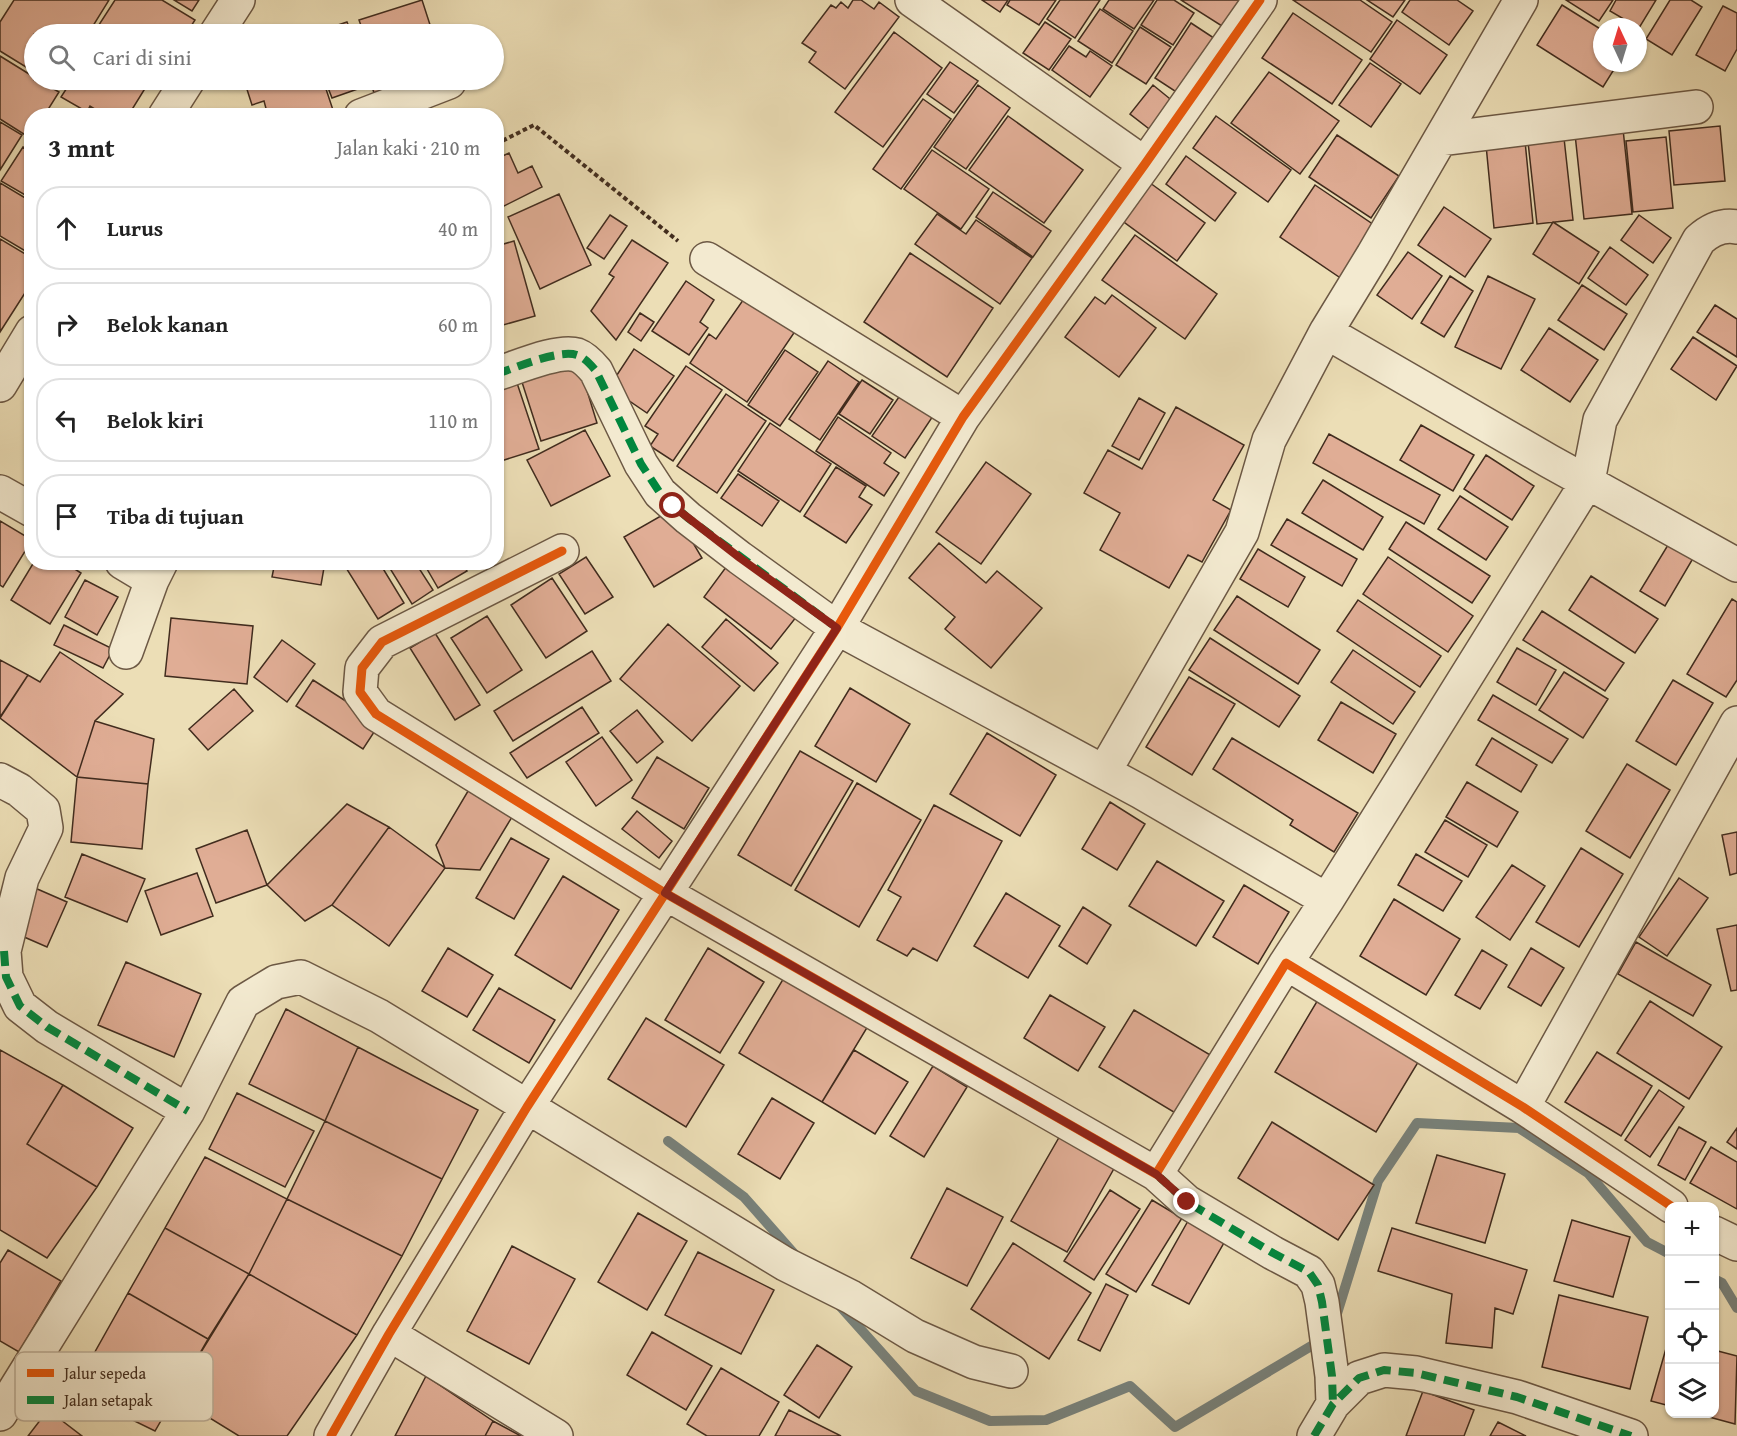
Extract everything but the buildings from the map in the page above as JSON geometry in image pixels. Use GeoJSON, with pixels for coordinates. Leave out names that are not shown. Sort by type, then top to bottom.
{"type":"FeatureCollection","features":[{"type":"Feature","properties":{"kind":"street"},"geometry":{"type":"LineString","coordinates":[[222,24],[238,0]]}},
{"type":"Feature","properties":{"kind":"street"},"geometry":{"type":"LineString","coordinates":[[912,0],[1145,164]]}},
{"type":"Feature","properties":{"kind":"street"},"geometry":{"type":"LineString","coordinates":[[331,1436],[388,1335],[527,1107],[837,628],[963,417],[1260,0]]}},
{"type":"Feature","properties":{"kind":"street"},"geometry":{"type":"LineString","coordinates":[[1104,772],[1242,532],[1269,440],[1326,332],[1521,0]]}},
{"type":"Feature","properties":{"kind":"street"},"geometry":{"type":"LineString","coordinates":[[170,108],[182,90]]}},
{"type":"Feature","properties":{"kind":"street"},"geometry":{"type":"LineString","coordinates":[[382,108],[428,90]]}},
{"type":"Feature","properties":{"kind":"street"},"geometry":{"type":"LineString","coordinates":[[1441,139],[1696,107]]}},
{"type":"Feature","properties":{"kind":"street"},"geometry":{"type":"LineString","coordinates":[[1156,1174],[1588,481],[1600,420],[1699,240],[1708,232],[1719,227],[1737,227]]}},
{"type":"Feature","properties":{"kind":"street"},"geometry":{"type":"LineString","coordinates":[[707,260],[963,417]]}},
{"type":"Feature","properties":{"kind":"street"},"geometry":{"type":"LineString","coordinates":[[1326,332],[1549,461],[1737,565]]}},
{"type":"Feature","properties":{"kind":"street"},"geometry":{"type":"LineString","coordinates":[[0,385],[24,345]]}},
{"type":"Feature","properties":{"kind":"street"},"geometry":{"type":"LineString","coordinates":[[504,372],[568,354],[584,359],[596,371],[641,464],[660,493],[688,518],[837,628],[1104,772],[1327,900]]}},
{"type":"Feature","properties":{"kind":"street"},"geometry":{"type":"LineString","coordinates":[[0,492],[24,506]]}},
{"type":"Feature","properties":{"kind":"street"},"geometry":{"type":"LineString","coordinates":[[562,551],[382,642],[362,668],[360,692],[376,714],[665,893],[1156,1174],[1187,1202],[1309,1272],[1318,1285],[1322,1302],[1332,1390],[1314,1436]]}},
{"type":"Feature","properties":{"kind":"street"},"geometry":{"type":"LineString","coordinates":[[126,652],[157,571]]}},
{"type":"Feature","properties":{"kind":"street"},"geometry":{"type":"LineString","coordinates":[[1523,1107],[1737,723]]}},
{"type":"Feature","properties":{"kind":"street"},"geometry":{"type":"LineString","coordinates":[[0,780],[19,790],[43,810],[45,828],[22,878],[4,951],[6,977],[20,1006],[47,1027],[188,1111]]}},
{"type":"Feature","properties":{"kind":"street"},"geometry":{"type":"LineString","coordinates":[[1287,963],[1523,1107],[1665,1202]]}},
{"type":"Feature","properties":{"kind":"street"},"geometry":{"type":"LineString","coordinates":[[38,1352],[188,1111],[243,1002],[276,982],[302,978],[380,1016],[785,1264],[852,1297],[915,1336],[974,1362],[1011,1371]]}},
{"type":"Feature","properties":{"kind":"street"},"geometry":{"type":"LineString","coordinates":[[1719,1235],[1737,1244]]}},
{"type":"Feature","properties":{"kind":"street"},"geometry":{"type":"LineString","coordinates":[[388,1335],[556,1436]]}},
{"type":"Feature","properties":{"kind":"street"},"geometry":{"type":"LineString","coordinates":[[1332,1390],[1384,1370],[1416,1374],[1517,1397],[1631,1436]]}},
{"type":"Feature","properties":{"kind":"street"},"geometry":{"type":"LineString","coordinates":[[0,1414],[15,1390]]}},
{"type":"Feature","properties":{"kind":"path"},"geometry":{"type":"LineString","coordinates":[[504,140],[534,125],[674,238],[707,260]]}},
{"type":"Feature","properties":{"kind":"waterway"},"geometry":{"type":"LineString","coordinates":[[1335,1320],[1378,1181],[1417,1123],[1519,1128],[1588,1173],[1647,1242],[1665,1251]]}},
{"type":"Feature","properties":{"kind":"waterway"},"geometry":{"type":"LineString","coordinates":[[668,1141],[744,1197],[797,1257]]}},
{"type":"Feature","properties":{"kind":"waterway"},"geometry":{"type":"LineString","coordinates":[[1719,1282],[1737,1308]]}},
{"type":"Feature","properties":{"kind":"waterway"},"geometry":{"type":"LineString","coordinates":[[839,1305],[916,1391],[990,1421],[1046,1420],[1130,1386],[1175,1427],[1323,1339]]}},
{"type":"Feature","properties":{"kind":"marked path"},"geometry":{"type":"LineString","coordinates":[[504,371],[559,355],[577,355],[585,360],[596,371],[641,464],[660,493],[688,518],[837,628]]}},
{"type":"Feature","properties":{"kind":"marked path"},"geometry":{"type":"LineString","coordinates":[[4,951],[6,977],[20,1006],[47,1027],[188,1111]]}},
{"type":"Feature","properties":{"kind":"marked path"},"geometry":{"type":"LineString","coordinates":[[1156,1174],[1187,1202],[1309,1272],[1318,1285],[1322,1302],[1332,1376],[1333,1404]]}},
{"type":"Feature","properties":{"kind":"marked path"},"geometry":{"type":"LineString","coordinates":[[1314,1436],[1333,1404],[1359,1378],[1384,1370],[1416,1373],[1517,1397],[1631,1436]]}},
{"type":"Feature","properties":{"kind":"cycle path"},"geometry":{"type":"LineString","coordinates":[[331,1436],[389,1334],[527,1107],[837,628],[963,417],[1260,0]]}},
{"type":"Feature","properties":{"kind":"cycle path"},"geometry":{"type":"LineString","coordinates":[[562,551],[382,642],[362,668],[360,692],[376,714],[665,893],[1156,1174],[1286,963],[1523,1107],[1665,1202]]}},
{"type":"Feature","properties":{"kind":"route"},"geometry":{"type":"LineString","coordinates":[[673,506],[837,628],[665,893],[1156,1174],[1187,1202]]}}]}
